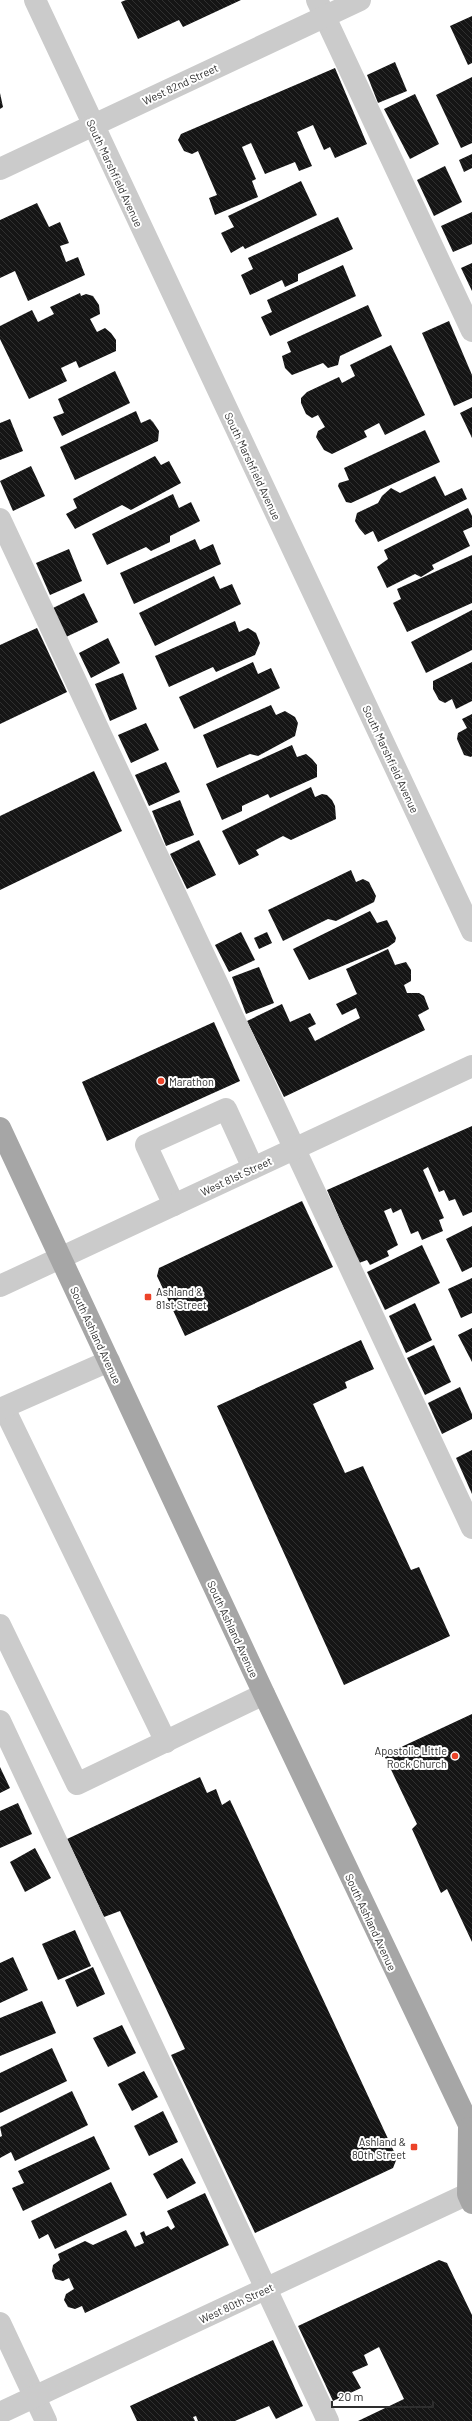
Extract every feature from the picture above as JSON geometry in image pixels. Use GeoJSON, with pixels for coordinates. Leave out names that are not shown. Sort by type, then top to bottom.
{"type":"FeatureCollection","features":[{"type":"Feature","properties":{"kind":"main road","name":"South Ashland Avenue"},"geometry":{"type":"LineString","coordinates":[[0,1128],[6,1155],[61,1259],[470,2130],[471,2196]]}},
{"type":"Feature","properties":{"kind":"street","name":"South Marshfield Avenue"},"geometry":{"type":"LineString","coordinates":[[35,0],[472,932]]}},
{"type":"Feature","properties":{"kind":"street","name":"West 82nd Street"},"geometry":{"type":"LineString","coordinates":[[0,169],[93,125],[321,8],[360,0]]}},
{"type":"Feature","properties":{"kind":"street"},"geometry":{"type":"LineString","coordinates":[[321,8],[472,331]]}},
{"type":"Feature","properties":{"kind":"street"},"geometry":{"type":"LineString","coordinates":[[0,519],[472,1528]]}},
{"type":"Feature","properties":{"kind":"street","name":"West 81st Street"},"geometry":{"type":"LineString","coordinates":[[0,1286],[61,1259],[472,1066]]}},
{"type":"Feature","properties":{"kind":"street"},"geometry":{"type":"LineString","coordinates":[[174,1205],[146,1145],[226,1109],[253,1168]]}},
{"type":"Feature","properties":{"kind":"street"},"geometry":{"type":"LineString","coordinates":[[109,1361],[2,1408],[166,1742]]}},
{"type":"Feature","properties":{"kind":"street"},"geometry":{"type":"LineString","coordinates":[[0,1625],[77,1784],[264,1694]]}},
{"type":"Feature","properties":{"kind":"street"},"geometry":{"type":"LineString","coordinates":[[0,1721],[328,2421]]}},
{"type":"Feature","properties":{"kind":"street","name":"West 80th Street"},"geometry":{"type":"LineString","coordinates":[[0,2413],[266,2288],[471,2196]]}},
{"type":"Feature","properties":{"kind":"street"},"geometry":{"type":"LineString","coordinates":[[0,2323],[46,2421]]}},
{"type":"Feature","properties":{"kind":"building"},"geometry":{"type":"Polygon","coordinates":[[[126,0],[241,0],[183,27],[179,20],[138,39],[121,2],[126,0]]]}},
{"type":"Feature","properties":{"kind":"building"},"geometry":{"type":"Polygon","coordinates":[[[472,16],[472,63],[468,65],[450,26],[472,16]]]}},
{"type":"Feature","properties":{"kind":"building"},"geometry":{"type":"Polygon","coordinates":[[[395,62],[407,91],[378,103],[367,75],[395,62]]]}},
{"type":"Feature","properties":{"kind":"building"},"geometry":{"type":"Polygon","coordinates":[[[335,68],[367,144],[335,158],[330,147],[324,150],[313,125],[297,132],[312,166],[299,171],[295,162],[265,174],[251,143],[242,147],[256,179],[252,181],[258,197],[215,215],[209,198],[217,195],[198,151],[192,154],[184,151],[178,140],[181,134],[335,68]]]}},
{"type":"Feature","properties":{"kind":"building"},"geometry":{"type":"Polygon","coordinates":[[[472,77],[472,143],[461,148],[436,95],[472,77]]]}},
{"type":"Feature","properties":{"kind":"building"},"geometry":{"type":"Polygon","coordinates":[[[0,93],[3,107],[0,109],[0,93]]]}},
{"type":"Feature","properties":{"kind":"building"},"geometry":{"type":"Polygon","coordinates":[[[415,94],[439,144],[410,159],[384,109],[415,94]]]}},
{"type":"Feature","properties":{"kind":"building"},"geometry":{"type":"Polygon","coordinates":[[[472,154],[472,168],[464,172],[459,160],[472,154]]]}},
{"type":"Feature","properties":{"kind":"building"},"geometry":{"type":"Polygon","coordinates":[[[445,166],[462,202],[434,216],[417,180],[445,166]]]}},
{"type":"Feature","properties":{"kind":"building"},"geometry":{"type":"Polygon","coordinates":[[[301,181],[317,215],[245,249],[243,246],[231,253],[221,233],[234,227],[228,216],[301,181]]]}},
{"type":"Feature","properties":{"kind":"building"},"geometry":{"type":"Polygon","coordinates":[[[37,203],[49,227],[60,222],[69,243],[60,246],[66,262],[78,257],[85,275],[28,301],[15,271],[0,278],[0,220],[37,203]]]}},
{"type":"Feature","properties":{"kind":"building"},"geometry":{"type":"Polygon","coordinates":[[[472,212],[472,244],[453,252],[441,226],[472,212]]]}},
{"type":"Feature","properties":{"kind":"building"},"geometry":{"type":"Polygon","coordinates":[[[338,217],[353,249],[298,274],[298,281],[285,287],[282,280],[250,295],[241,275],[253,269],[248,258],[338,217]]]}},
{"type":"Feature","properties":{"kind":"building"},"geometry":{"type":"Polygon","coordinates":[[[472,263],[472,291],[461,268],[472,263]]]}},
{"type":"Feature","properties":{"kind":"building"},"geometry":{"type":"Polygon","coordinates":[[[343,265],[356,296],[270,336],[261,317],[272,312],[267,300],[343,265]]]}},
{"type":"Feature","properties":{"kind":"building"},"geometry":{"type":"Polygon","coordinates":[[[80,293],[81,296],[86,294],[93,296],[99,305],[100,314],[90,319],[97,332],[105,328],[111,333],[116,340],[116,351],[79,368],[76,361],[61,368],[67,381],[29,399],[0,339],[0,326],[32,310],[38,322],[54,314],[50,307],[80,293]]]}},
{"type":"Feature","properties":{"kind":"building"},"geometry":{"type":"Polygon","coordinates":[[[368,305],[382,336],[340,356],[338,365],[328,368],[323,363],[292,375],[285,368],[282,356],[291,352],[287,342],[368,305]]]}},
{"type":"Feature","properties":{"kind":"building"},"geometry":{"type":"Polygon","coordinates":[[[449,321],[472,375],[472,398],[454,406],[422,333],[449,321]]]}},
{"type":"Feature","properties":{"kind":"building"},"geometry":{"type":"Polygon","coordinates":[[[391,345],[425,415],[385,435],[379,423],[364,431],[367,437],[332,454],[324,450],[316,437],[318,431],[325,427],[318,415],[312,418],[306,414],[301,403],[301,398],[307,392],[339,377],[342,383],[355,376],[350,365],[391,345]]]}},
{"type":"Feature","properties":{"kind":"building"},"geometry":{"type":"Polygon","coordinates":[[[115,371],[130,403],[62,436],[53,417],[64,413],[58,399],[115,371]]]}},
{"type":"Feature","properties":{"kind":"building"},"geometry":{"type":"Polygon","coordinates":[[[472,407],[472,438],[460,413],[472,407]]]}},
{"type":"Feature","properties":{"kind":"building"},"geometry":{"type":"Polygon","coordinates":[[[136,411],[141,423],[150,419],[153,422],[159,431],[158,441],[75,480],[60,447],[136,411]]]}},
{"type":"Feature","properties":{"kind":"building"},"geometry":{"type":"Polygon","coordinates":[[[10,419],[23,451],[0,460],[0,423],[10,419]]]}},
{"type":"Feature","properties":{"kind":"building"},"geometry":{"type":"Polygon","coordinates":[[[425,430],[440,462],[351,503],[346,502],[338,486],[339,483],[349,480],[344,468],[425,430]]]}},
{"type":"Feature","properties":{"kind":"building"},"geometry":{"type":"Polygon","coordinates":[[[155,456],[161,465],[169,461],[181,483],[131,510],[122,505],[75,529],[66,514],[77,508],[73,499],[155,456]]]}},
{"type":"Feature","properties":{"kind":"building"},"geometry":{"type":"Polygon","coordinates":[[[31,466],[45,496],[13,511],[0,481],[31,466]]]}},
{"type":"Feature","properties":{"kind":"building"},"geometry":{"type":"Polygon","coordinates":[[[435,476],[445,496],[462,488],[467,499],[378,542],[373,531],[365,535],[359,528],[355,521],[357,513],[378,503],[382,496],[391,488],[400,493],[435,476]]]}},
{"type":"Feature","properties":{"kind":"building"},"geometry":{"type":"Polygon","coordinates":[[[173,494],[179,508],[191,502],[200,521],[170,536],[170,542],[151,551],[146,547],[107,565],[92,534],[173,494]]]}},
{"type":"Feature","properties":{"kind":"building"},"geometry":{"type":"Polygon","coordinates":[[[468,508],[472,516],[472,527],[463,531],[470,546],[432,565],[434,569],[421,577],[415,574],[387,588],[377,567],[388,559],[384,550],[468,508]]]}},
{"type":"Feature","properties":{"kind":"building"},"geometry":{"type":"Polygon","coordinates":[[[195,539],[200,550],[213,544],[221,564],[134,604],[120,573],[195,539]]]}},
{"type":"Feature","properties":{"kind":"building"},"geometry":{"type":"Polygon","coordinates":[[[69,549],[82,581],[50,595],[36,563],[69,549]]]}},
{"type":"Feature","properties":{"kind":"building"},"geometry":{"type":"Polygon","coordinates":[[[472,555],[472,603],[407,632],[393,603],[401,599],[397,589],[472,555]]]}},
{"type":"Feature","properties":{"kind":"building"},"geometry":{"type":"Polygon","coordinates":[[[214,576],[220,589],[232,584],[241,604],[155,646],[139,613],[214,576]]]}},
{"type":"Feature","properties":{"kind":"building"},"geometry":{"type":"Polygon","coordinates":[[[84,593],[98,622],[66,637],[53,608],[84,593]]]}},
{"type":"Feature","properties":{"kind":"building"},"geometry":{"type":"Polygon","coordinates":[[[472,610],[472,650],[426,673],[411,642],[472,610]]]}},
{"type":"Feature","properties":{"kind":"building"},"geometry":{"type":"Polygon","coordinates":[[[235,621],[239,632],[248,628],[256,633],[260,643],[255,655],[216,672],[213,667],[169,687],[155,656],[235,621]]]}},
{"type":"Feature","properties":{"kind":"building"},"geometry":{"type":"Polygon","coordinates":[[[37,628],[67,692],[0,724],[0,645],[37,628]]]}},
{"type":"Feature","properties":{"kind":"building"},"geometry":{"type":"Polygon","coordinates":[[[108,638],[120,663],[91,678],[79,653],[108,638]]]}},
{"type":"Feature","properties":{"kind":"building"},"geometry":{"type":"Polygon","coordinates":[[[253,662],[258,674],[271,668],[280,688],[194,729],[179,697],[253,662]]]}},
{"type":"Feature","properties":{"kind":"building"},"geometry":{"type":"Polygon","coordinates":[[[472,662],[472,701],[456,709],[452,699],[445,703],[439,700],[433,689],[433,681],[472,662]]]}},
{"type":"Feature","properties":{"kind":"building"},"geometry":{"type":"Polygon","coordinates":[[[123,673],[137,709],[110,721],[95,684],[123,673]]]}},
{"type":"Feature","properties":{"kind":"building"},"geometry":{"type":"Polygon","coordinates":[[[271,705],[276,715],[285,711],[295,717],[298,723],[295,736],[258,756],[250,754],[217,768],[203,735],[271,705]]]}},
{"type":"Feature","properties":{"kind":"building"},"geometry":{"type":"Polygon","coordinates":[[[472,714],[471,757],[464,755],[457,739],[458,733],[467,728],[462,719],[472,714]]]}},
{"type":"Feature","properties":{"kind":"building"},"geometry":{"type":"Polygon","coordinates":[[[146,723],[159,750],[131,763],[118,735],[146,723]]]}},
{"type":"Feature","properties":{"kind":"building"},"geometry":{"type":"Polygon","coordinates":[[[292,745],[297,757],[306,754],[317,765],[317,777],[270,798],[268,794],[242,806],[242,811],[222,820],[206,784],[292,745]]]}},
{"type":"Feature","properties":{"kind":"building"},"geometry":{"type":"Polygon","coordinates":[[[166,762],[180,792],[149,806],[135,775],[166,762]]]}},
{"type":"Feature","properties":{"kind":"building"},"geometry":{"type":"Polygon","coordinates":[[[94,771],[122,831],[0,890],[0,816],[94,771]]]}},
{"type":"Feature","properties":{"kind":"building"},"geometry":{"type":"Polygon","coordinates":[[[311,787],[315,797],[322,794],[327,795],[332,800],[335,806],[336,819],[291,840],[283,836],[256,850],[259,855],[239,865],[222,831],[311,787]]]}},
{"type":"Feature","properties":{"kind":"building"},"geometry":{"type":"Polygon","coordinates":[[[180,800],[194,835],[166,846],[152,811],[180,800]]]}},
{"type":"Feature","properties":{"kind":"building"},"geometry":{"type":"Polygon","coordinates":[[[199,840],[216,875],[187,889],[170,854],[199,840]]]}},
{"type":"Feature","properties":{"kind":"building"},"geometry":{"type":"Polygon","coordinates":[[[351,870],[356,882],[363,879],[369,882],[376,896],[374,902],[336,921],[328,919],[283,941],[268,910],[351,870]]]}},
{"type":"Feature","properties":{"kind":"building"},"geometry":{"type":"Polygon","coordinates":[[[370,911],[377,923],[387,920],[396,938],[395,942],[388,947],[309,980],[293,949],[370,911]]]}},
{"type":"Feature","properties":{"kind":"building"},"geometry":{"type":"Polygon","coordinates":[[[241,932],[255,960],[229,972],[215,945],[241,932]]]}},
{"type":"Feature","properties":{"kind":"building"},"geometry":{"type":"Polygon","coordinates":[[[267,932],[272,943],[259,949],[254,938],[267,932]]]}},
{"type":"Feature","properties":{"kind":"building"},"geometry":{"type":"Polygon","coordinates":[[[388,949],[395,965],[406,962],[411,970],[411,981],[404,985],[407,993],[419,993],[424,996],[429,1009],[418,1015],[425,1030],[284,1097],[247,1021],[282,1004],[290,1022],[310,1013],[316,1024],[308,1028],[315,1041],[360,1018],[356,1008],[342,1015],[336,1004],[357,994],[346,969],[388,949]]]}},
{"type":"Feature","properties":{"kind":"building"},"geometry":{"type":"Polygon","coordinates":[[[259,967],[274,1003],[246,1014],[232,977],[259,967]]]}},
{"type":"Feature","properties":{"kind":"building","name":"Marathon"},"geometry":{"type":"Polygon","coordinates":[[[214,1022],[240,1081],[107,1141],[82,1082],[214,1022]]]}},
{"type":"Feature","properties":{"kind":"building"},"geometry":{"type":"Polygon","coordinates":[[[472,1126],[472,1212],[463,1216],[455,1199],[449,1201],[444,1190],[439,1192],[428,1167],[423,1170],[444,1218],[439,1220],[443,1231],[422,1240],[418,1231],[411,1234],[401,1209],[393,1213],[391,1208],[384,1211],[398,1245],[387,1251],[389,1256],[370,1265],[367,1260],[359,1263],[327,1190],[472,1126]]]}},
{"type":"Feature","properties":{"kind":"building"},"geometry":{"type":"Polygon","coordinates":[[[302,1201],[333,1267],[185,1336],[157,1276],[159,1268],[302,1201]]]}},
{"type":"Feature","properties":{"kind":"building"},"geometry":{"type":"Polygon","coordinates":[[[472,1226],[472,1267],[462,1272],[446,1239],[472,1226]]]}},
{"type":"Feature","properties":{"kind":"building"},"geometry":{"type":"Polygon","coordinates":[[[422,1245],[440,1283],[385,1310],[367,1272],[422,1245]]]}},
{"type":"Feature","properties":{"kind":"building"},"geometry":{"type":"Polygon","coordinates":[[[472,1278],[472,1313],[461,1318],[448,1289],[472,1278]]]}},
{"type":"Feature","properties":{"kind":"building"},"geometry":{"type":"Polygon","coordinates":[[[415,1303],[432,1340],[406,1353],[389,1316],[415,1303]]]}},
{"type":"Feature","properties":{"kind":"building"},"geometry":{"type":"Polygon","coordinates":[[[472,1328],[472,1362],[458,1335],[472,1328]]]}},
{"type":"Feature","properties":{"kind":"building"},"geometry":{"type":"Polygon","coordinates":[[[361,1340],[374,1369],[345,1382],[347,1388],[313,1404],[345,1473],[363,1466],[411,1570],[419,1567],[450,1636],[344,1685],[217,1406],[361,1340]]]}},
{"type":"Feature","properties":{"kind":"building"},"geometry":{"type":"Polygon","coordinates":[[[434,1345],[451,1382],[425,1395],[407,1358],[434,1345]]]}},
{"type":"Feature","properties":{"kind":"building"},"geometry":{"type":"Polygon","coordinates":[[[460,1387],[472,1414],[472,1419],[442,1434],[428,1403],[460,1387]]]}},
{"type":"Feature","properties":{"kind":"building"},"geometry":{"type":"Polygon","coordinates":[[[472,1450],[472,1494],[456,1458],[472,1450]]]}},
{"type":"Feature","properties":{"kind":"building"},"geometry":{"type":"Polygon","coordinates":[[[472,1714],[472,1942],[447,1889],[441,1893],[412,1829],[417,1824],[384,1755],[472,1714]]]}},
{"type":"Feature","properties":{"kind":"building"},"geometry":{"type":"Polygon","coordinates":[[[0,1767],[10,1788],[0,1793],[0,1767]]]}},
{"type":"Feature","properties":{"kind":"building"},"geometry":{"type":"Polygon","coordinates":[[[200,1777],[207,1793],[216,1789],[222,1805],[230,1800],[397,2158],[393,2168],[255,2233],[171,2055],[185,2049],[120,1911],[104,1917],[67,1839],[200,1777]]]}},
{"type":"Feature","properties":{"kind":"building"},"geometry":{"type":"Polygon","coordinates":[[[18,1803],[32,1834],[0,1848],[0,1811],[18,1803]]]}},
{"type":"Feature","properties":{"kind":"building"},"geometry":{"type":"Polygon","coordinates":[[[35,1848],[51,1878],[25,1892],[10,1862],[35,1848]]]}},
{"type":"Feature","properties":{"kind":"building"},"geometry":{"type":"Polygon","coordinates":[[[75,1930],[91,1966],[58,1980],[42,1944],[75,1930]]]}},
{"type":"Feature","properties":{"kind":"building"},"geometry":{"type":"Polygon","coordinates":[[[13,1957],[28,1990],[0,2003],[0,1963],[13,1957]]]}},
{"type":"Feature","properties":{"kind":"building"},"geometry":{"type":"Polygon","coordinates":[[[93,1967],[105,1994],[77,2007],[65,1980],[93,1967]]]}},
{"type":"Feature","properties":{"kind":"building"},"geometry":{"type":"Polygon","coordinates":[[[42,2001],[56,2033],[0,2056],[0,2018],[42,2001]]]}},
{"type":"Feature","properties":{"kind":"building"},"geometry":{"type":"Polygon","coordinates":[[[122,2025],[136,2053],[108,2067],[93,2038],[122,2025]]]}},
{"type":"Feature","properties":{"kind":"building"},"geometry":{"type":"Polygon","coordinates":[[[52,2048],[67,2081],[0,2113],[0,2073],[52,2048]]]}},
{"type":"Feature","properties":{"kind":"building"},"geometry":{"type":"Polygon","coordinates":[[[144,2071],[158,2097],[132,2111],[118,2084],[144,2071]]]}},
{"type":"Feature","properties":{"kind":"building"},"geometry":{"type":"Polygon","coordinates":[[[72,2091],[88,2125],[15,2161],[11,2152],[0,2158],[0,2137],[2,2136],[0,2127],[72,2091]]]}},
{"type":"Feature","properties":{"kind":"building"},"geometry":{"type":"Polygon","coordinates":[[[163,2111],[178,2142],[149,2156],[134,2126],[163,2111]]]}},
{"type":"Feature","properties":{"kind":"building"},"geometry":{"type":"Polygon","coordinates":[[[94,2136],[110,2169],[23,2211],[12,2188],[24,2183],[18,2171],[94,2136]]]}},
{"type":"Feature","properties":{"kind":"building"},"geometry":{"type":"Polygon","coordinates":[[[182,2158],[196,2183],[167,2199],[153,2174],[182,2158]]]}},
{"type":"Feature","properties":{"kind":"building"},"geometry":{"type":"Polygon","coordinates":[[[111,2182],[127,2215],[55,2249],[48,2234],[39,2239],[31,2221],[111,2182]]]}},
{"type":"Feature","properties":{"kind":"building"},"geometry":{"type":"Polygon","coordinates":[[[205,2193],[229,2245],[85,2313],[82,2306],[75,2309],[68,2307],[64,2300],[66,2294],[74,2289],[69,2278],[63,2281],[55,2279],[52,2271],[53,2265],[60,2260],[58,2254],[85,2241],[93,2245],[126,2230],[135,2247],[144,2243],[140,2233],[144,2231],[146,2236],[168,2226],[171,2230],[175,2227],[167,2211],[205,2193]]]}},
{"type":"Feature","properties":{"kind":"building"},"geometry":{"type":"Polygon","coordinates":[[[439,2260],[447,2263],[472,2315],[472,2421],[358,2421],[404,2399],[379,2347],[364,2355],[368,2365],[352,2372],[361,2388],[333,2401],[298,2326],[439,2260]]]}},
{"type":"Feature","properties":{"kind":"building"},"geometry":{"type":"Polygon","coordinates":[[[273,2340],[303,2406],[276,2419],[269,2406],[235,2421],[198,2421],[196,2416],[193,2417],[195,2421],[137,2421],[130,2406],[273,2340]]]}},
{"type":"Feature","properties":{"kind":"place","name":"Marathon"},"geometry":{"type":"Point","coordinates":[161,1081]}},
{"type":"Feature","properties":{"kind":"place","name":"Ashland & 81st Street"},"geometry":{"type":"Point","coordinates":[148,1297]}},
{"type":"Feature","properties":{"kind":"place","name":"Apostolic Little Rock Church"},"geometry":{"type":"Point","coordinates":[455,1756]}},
{"type":"Feature","properties":{"kind":"place","name":"Ashland & 80th Street"},"geometry":{"type":"Point","coordinates":[414,2147]}}]}
